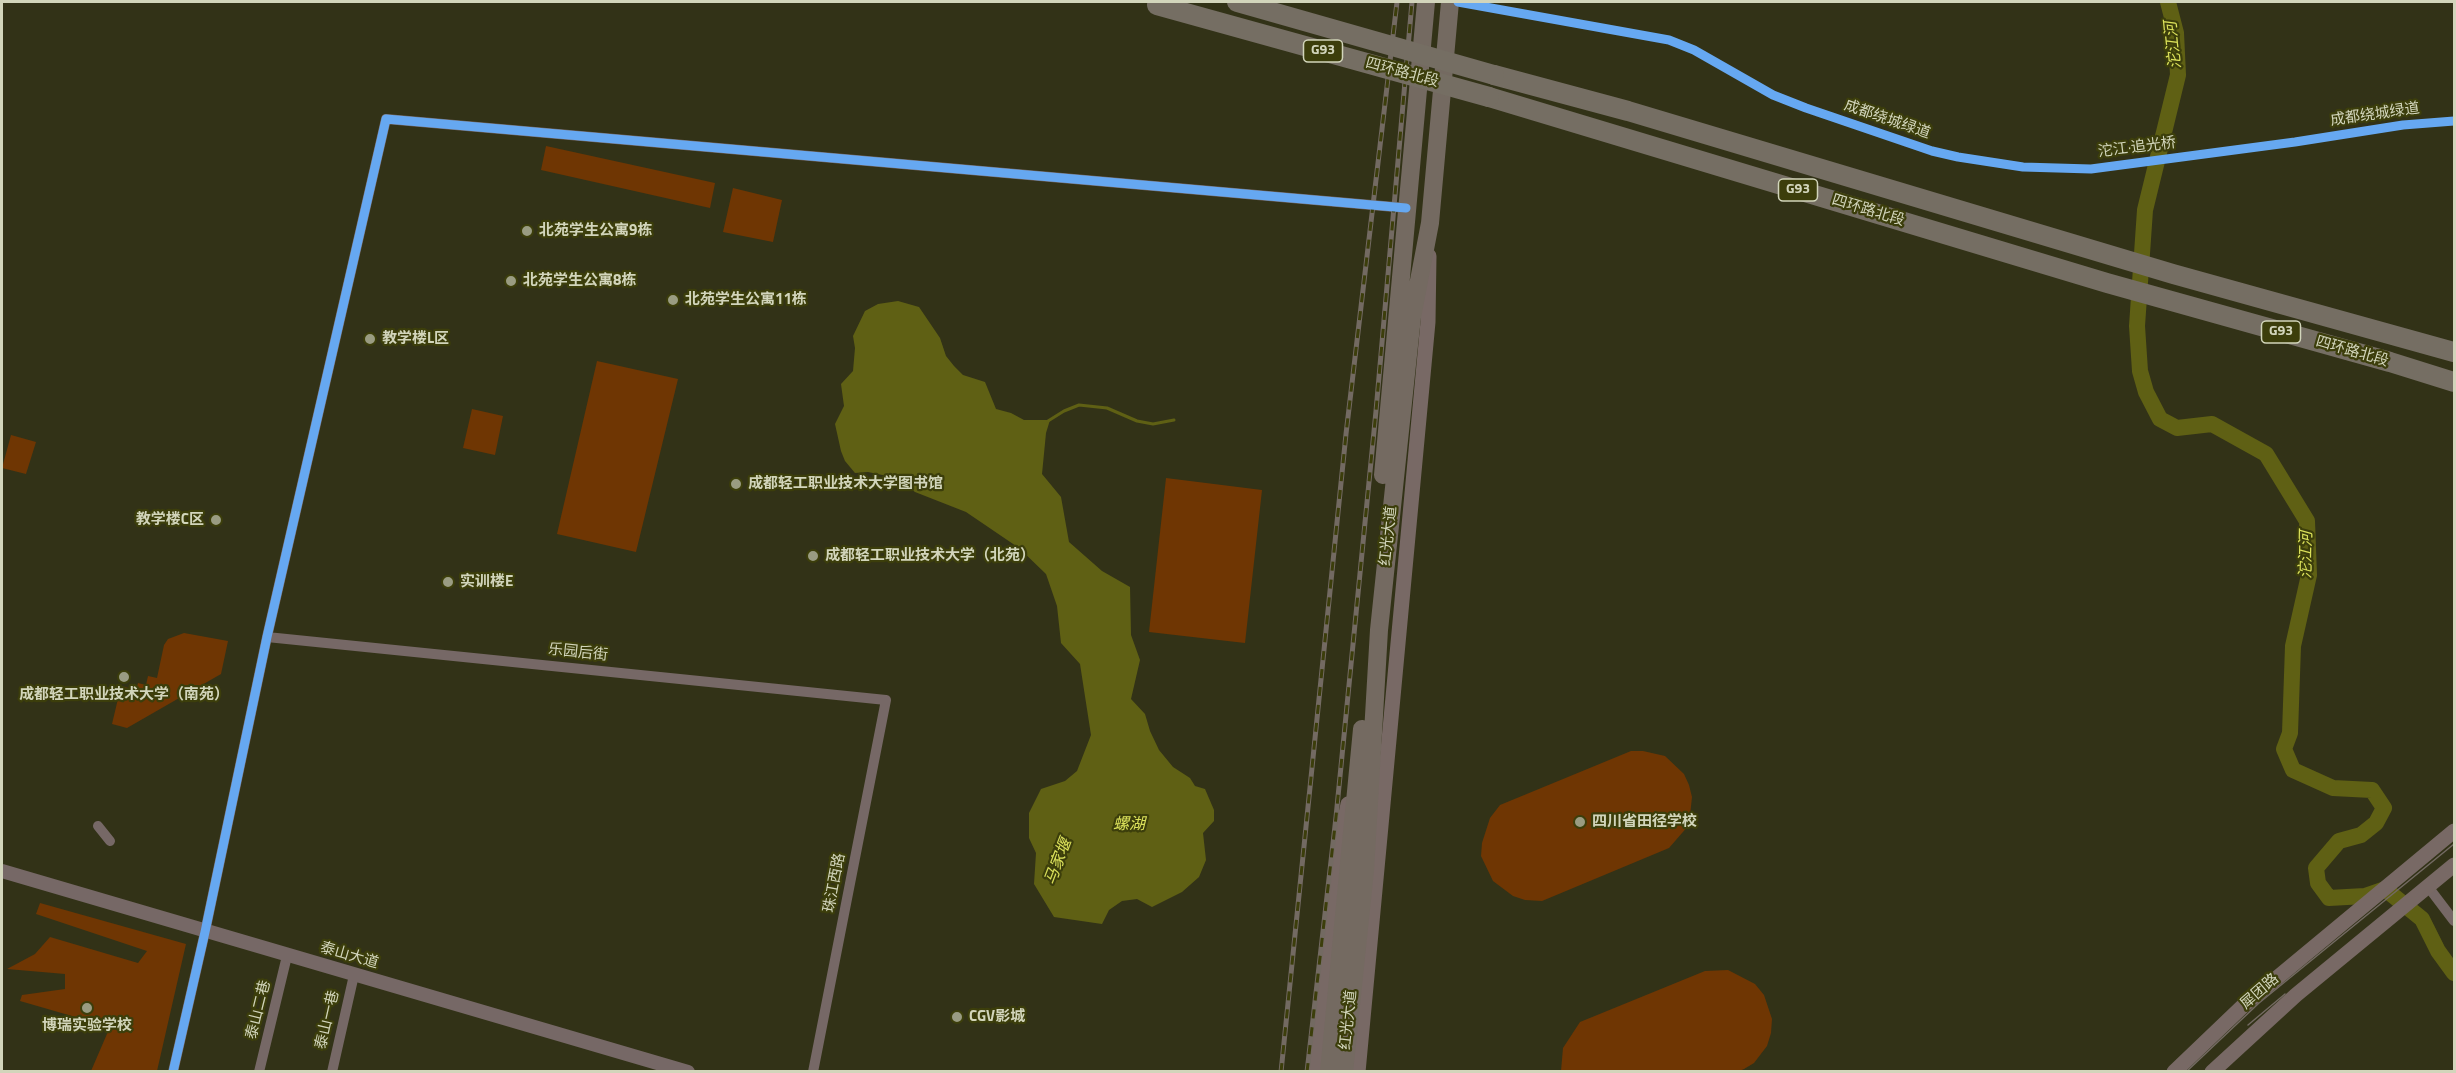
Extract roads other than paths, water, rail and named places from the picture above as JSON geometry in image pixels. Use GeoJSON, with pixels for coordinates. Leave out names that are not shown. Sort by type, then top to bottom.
{"type":"FeatureCollection","features":[{"type":"Feature","properties":{"kind":"highway","name":"四环路北段"},"geometry":{"type":"LineString","coordinates":[[1237,2],[1628,111],[2173,274],[2452,351]]}},
{"type":"Feature","properties":{"kind":"highway","name":"红光大道"},"geometry":{"type":"LineString","coordinates":[[1329,1071],[1361,740],[1406,208],[1426,2]]}},
{"type":"Feature","properties":{"kind":"highway","name":"红光大道"},"geometry":{"type":"LineString","coordinates":[[1344,1071],[1365,870],[1379,630],[1412,317],[1430,223],[1450,2]]}},
{"type":"Feature","properties":{"kind":"highway","name":"四环路北段"},"geometry":{"type":"LineString","coordinates":[[1150,3],[1488,97],[2107,283],[2452,381]]}},
{"type":"Feature","properties":{"kind":"highway"},"geometry":{"type":"LineString","coordinates":[[1375,717],[1379,834]]}},
{"type":"Feature","properties":{"kind":"main road"},"geometry":{"type":"LineString","coordinates":[[1358,1071],[1428,322],[1430,223]]}},
{"type":"Feature","properties":{"kind":"main road"},"geometry":{"type":"LineString","coordinates":[[1316,1071],[1340,843],[1361,740]]}},
{"type":"Feature","properties":{"kind":"main road","name":"犀团路"},"geometry":{"type":"LineString","coordinates":[[2174,1071],[2243,1006],[2396,878],[2454,833]]}},
{"type":"Feature","properties":{"kind":"main road","name":"犀团路"},"geometry":{"type":"LineString","coordinates":[[2212,1071],[2296,995],[2454,865]]}},
{"type":"Feature","properties":{"kind":"street"},"geometry":{"type":"LineString","coordinates":[[173,1071],[206,932],[267,638],[386,119],[1406,208]]}},
{"type":"Feature","properties":{"kind":"street","name":"乐园后街"},"geometry":{"type":"LineString","coordinates":[[267,638],[886,700]]}},
{"type":"Feature","properties":{"kind":"street","name":"珠江西路"},"geometry":{"type":"LineString","coordinates":[[813,1071],[886,700]]}},
{"type":"Feature","properties":{"kind":"street"},"geometry":{"type":"LineString","coordinates":[[98,826],[110,841]]}},
{"type":"Feature","properties":{"kind":"street","name":"泰山大道"},"geometry":{"type":"LineString","coordinates":[[2,871],[287,956],[688,1071]]}},
{"type":"Feature","properties":{"kind":"street"},"geometry":{"type":"LineString","coordinates":[[2424,892],[2454,921]]}},
{"type":"Feature","properties":{"kind":"street","name":"泰山二巷"},"geometry":{"type":"LineString","coordinates":[[259,1071],[287,956]]}},
{"type":"Feature","properties":{"kind":"street","name":"泰山一巷"},"geometry":{"type":"LineString","coordinates":[[332,1071],[354,975]]}},
{"type":"Feature","properties":{"kind":"water","name":"螺湖"},"geometry":{"type":"Polygon","coordinates":[[[898,301],[919,307],[940,338],[946,356],[963,375],[985,382],[996,409],[1024,420],[1050,420],[1046,433],[1042,474],[1061,497],[1069,542],[1102,571],[1130,587],[1131,635],[1140,660],[1131,699],[1145,714],[1159,750],[1173,767],[1190,778],[1195,786],[1205,789],[1214,810],[1214,821],[1203,833],[1206,860],[1199,877],[1182,892],[1152,907],[1137,899],[1122,901],[1109,910],[1102,924],[1054,917],[1034,884],[1036,853],[1029,838],[1029,813],[1041,789],[1065,781],[1077,771],[1091,735],[1080,664],[1061,643],[1057,606],[1046,574],[1019,548],[966,512],[915,492],[897,478],[868,472],[855,473],[845,461],[835,424],[844,406],[841,384],[853,371],[855,348],[853,336],[865,311],[878,304],[898,301]]]}},
{"type":"Feature","properties":{"kind":"waterway","name":"沱江河"},"geometry":{"type":"LineString","coordinates":[[2168,2],[2176,33],[2178,75],[2145,210],[2137,326],[2140,371],[2146,392],[2160,419],[2177,428],[2212,424],[2266,454],[2307,521],[2309,575],[2293,646],[2290,733],[2284,749],[2293,770],[2333,788],[2372,790],[2384,808],[2376,823],[2361,835],[2339,841],[2316,868],[2318,883],[2329,898],[2365,896],[2385,889],[2422,919],[2438,951],[2454,973]]}},
{"type":"Feature","properties":{"kind":"waterway"},"geometry":{"type":"LineString","coordinates":[[1048,421],[1079,405],[1107,408],[1137,421],[1153,424],[1174,420]]}},
{"type":"Feature","properties":{"kind":"tram line"},"geometry":{"type":"LineString","coordinates":[[2186,1072],[2259,1003],[2454,844]]}},
{"type":"Feature","properties":{"kind":"tram line"},"geometry":{"type":"LineString","coordinates":[[2248,1025],[2285,994]]}},
{"type":"Feature","properties":{"kind":"railway"},"geometry":{"type":"LineString","coordinates":[[1281,1072],[1346,434],[1397,2]]}},
{"type":"Feature","properties":{"kind":"railway"},"geometry":{"type":"LineString","coordinates":[[1307,1072],[1336,817],[1376,411],[1412,2]]}},
{"type":"Feature","properties":{"kind":"place","name":"北苑学生公寓9栋"},"geometry":{"type":"Point","coordinates":[527,231]}},
{"type":"Feature","properties":{"kind":"place","name":"北苑学生公寓8栋"},"geometry":{"type":"Point","coordinates":[511,281]}},
{"type":"Feature","properties":{"kind":"place","name":"北苑学生公寓11栋"},"geometry":{"type":"Point","coordinates":[673,300]}},
{"type":"Feature","properties":{"kind":"place","name":"教学楼L区"},"geometry":{"type":"Point","coordinates":[370,339]}},
{"type":"Feature","properties":{"kind":"place","name":"成都轻工职业技术大学图书馆"},"geometry":{"type":"Point","coordinates":[736,484]}},
{"type":"Feature","properties":{"kind":"place","name":"教学楼C区"},"geometry":{"type":"Point","coordinates":[216,520]}},
{"type":"Feature","properties":{"kind":"place","name":"成都轻工职业技术大学（北苑）"},"geometry":{"type":"Point","coordinates":[813,556]}},
{"type":"Feature","properties":{"kind":"place","name":"实训楼E"},"geometry":{"type":"Point","coordinates":[448,582]}},
{"type":"Feature","properties":{"kind":"place","name":"成都轻工职业技术大学（南苑）"},"geometry":{"type":"Point","coordinates":[124,677]}},
{"type":"Feature","properties":{"kind":"place","name":"四川省田径学校"},"geometry":{"type":"Point","coordinates":[1580,822]}},
{"type":"Feature","properties":{"kind":"place","name":"博瑞实验学校"},"geometry":{"type":"Point","coordinates":[87,1008]}},
{"type":"Feature","properties":{"kind":"place","name":"CGV影城"},"geometry":{"type":"Point","coordinates":[957,1017]}},
{"type":"Feature","properties":{"kind":"water label","name":"马家堰"},"geometry":{"type":"Point","coordinates":[1059,862]}}]}
